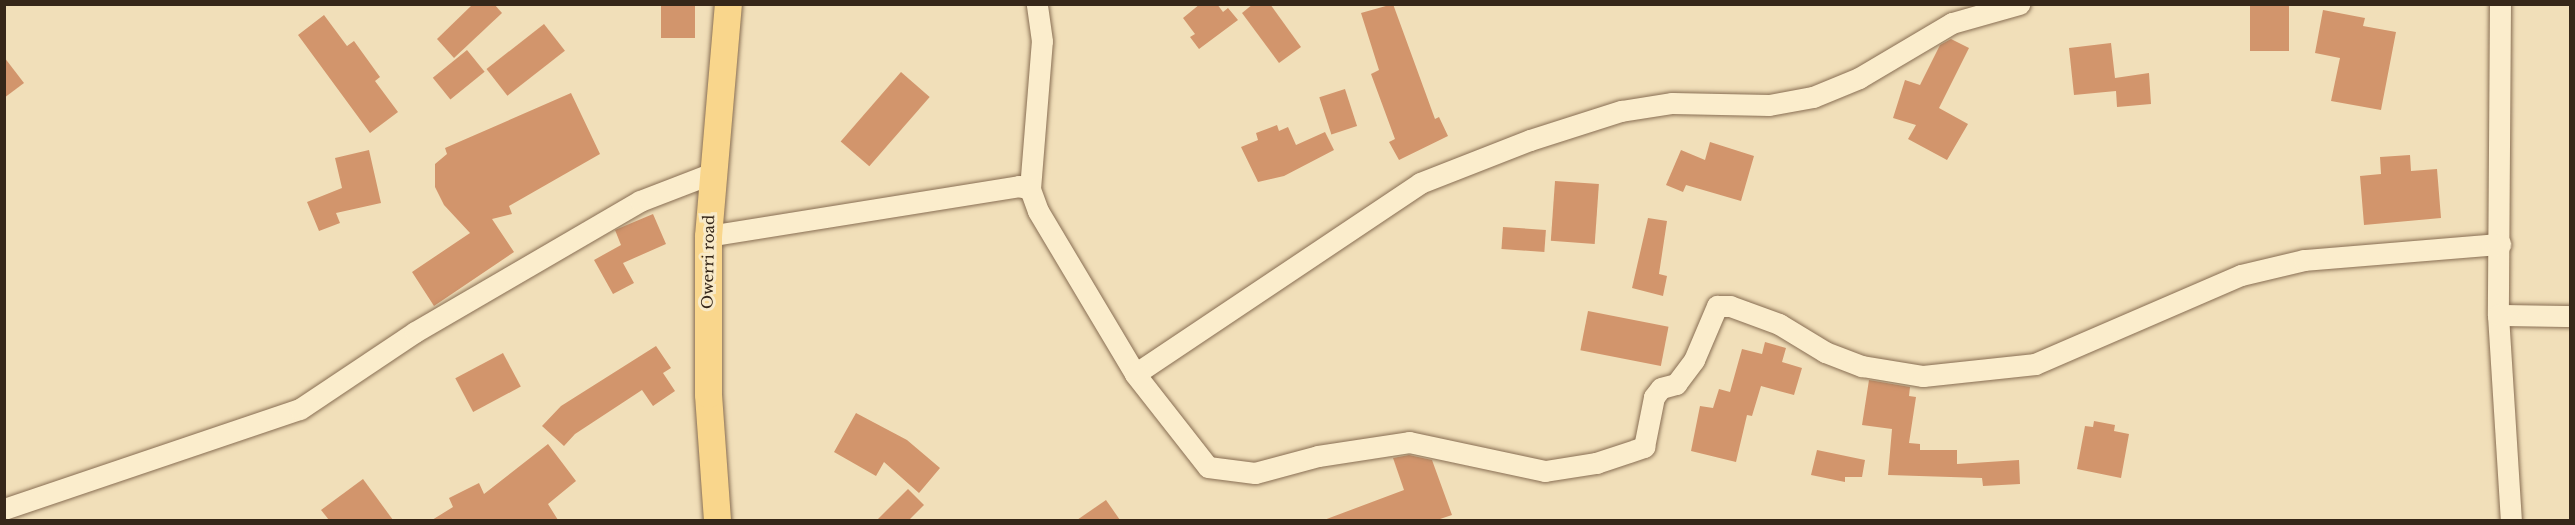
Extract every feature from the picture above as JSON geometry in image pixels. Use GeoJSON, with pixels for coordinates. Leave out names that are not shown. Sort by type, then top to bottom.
{"type":"FeatureCollection","features":[{"type":"Feature","properties":{"kind":"main road","name":"Owerri road"},"geometry":{"type":"LineString","coordinates":[[717,520],[708,394],[708,236],[710,174],[728,4]]}},
{"type":"Feature","properties":{"kind":"street"},"geometry":{"type":"LineString","coordinates":[[1037,4],[1042,41],[1030,189],[1038,211],[1135,374],[1208,466],[1255,473],[1318,456],[1409,442],[1545,471],[1596,463],[1644,447],[1654,397],[1661,388],[1676,384],[1694,360],[1717,306],[1730,306],[1779,324],[1825,352],[1862,366],[1923,376],[2035,364],[2241,275],[2304,260],[2500,244]]}},
{"type":"Feature","properties":{"kind":"street"},"geometry":{"type":"LineString","coordinates":[[1135,374],[1420,183],[1530,140],[1621,111],[1672,103],[1768,105],[1813,97],[1859,78],[1952,23],[2019,4]]}},
{"type":"Feature","properties":{"kind":"street"},"geometry":{"type":"LineString","coordinates":[[2500,4],[2498,315],[2511,520]]}},
{"type":"Feature","properties":{"kind":"street"},"geometry":{"type":"LineString","coordinates":[[4,510],[300,409],[415,332],[640,201],[710,174]]}},
{"type":"Feature","properties":{"kind":"street"},"geometry":{"type":"LineString","coordinates":[[708,236],[1019,186],[1030,189]]}},
{"type":"Feature","properties":{"kind":"street"},"geometry":{"type":"LineString","coordinates":[[2498,315],[2571,316]]}},
{"type":"Feature","properties":{"kind":"building"},"geometry":{"type":"Polygon","coordinates":[[[473,4],[494,4],[502,13],[454,58],[437,39],[473,4]]]}},
{"type":"Feature","properties":{"kind":"building"},"geometry":{"type":"Polygon","coordinates":[[[661,4],[695,4],[695,38],[661,38],[661,4]]]}},
{"type":"Feature","properties":{"kind":"building"},"geometry":{"type":"Polygon","coordinates":[[[1200,4],[1217,4],[1223,12],[1228,8],[1238,20],[1199,49],[1190,37],[1195,34],[1183,18],[1200,4]]]}},
{"type":"Feature","properties":{"kind":"building"},"geometry":{"type":"Polygon","coordinates":[[[1253,4],[1270,4],[1301,47],[1279,63],[1242,13],[1253,4]]]}},
{"type":"Feature","properties":{"kind":"building"},"geometry":{"type":"Polygon","coordinates":[[[1393,4],[1435,119],[1439,117],[1448,136],[1399,160],[1389,142],[1395,139],[1371,74],[1379,70],[1361,13],[1393,4]]]}},
{"type":"Feature","properties":{"kind":"building"},"geometry":{"type":"Polygon","coordinates":[[[2250,4],[2289,4],[2289,51],[2250,51],[2250,4]]]}},
{"type":"Feature","properties":{"kind":"building"},"geometry":{"type":"Polygon","coordinates":[[[2323,10],[2365,18],[2363,26],[2396,32],[2381,110],[2331,101],[2340,58],[2315,53],[2323,10]]]}},
{"type":"Feature","properties":{"kind":"building"},"geometry":{"type":"Polygon","coordinates":[[[324,15],[347,46],[354,41],[380,77],[375,81],[398,112],[370,133],[298,35],[324,15]]]}},
{"type":"Feature","properties":{"kind":"building"},"geometry":{"type":"Polygon","coordinates":[[[544,24],[565,51],[507,96],[486,69],[544,24]]]}},
{"type":"Feature","properties":{"kind":"building"},"geometry":{"type":"Polygon","coordinates":[[[1951,39],[1969,48],[1939,108],[1968,124],[1947,160],[1908,139],[1916,125],[1893,118],[1905,80],[1920,85],[1940,45],[1951,39]]]}},
{"type":"Feature","properties":{"kind":"building"},"geometry":{"type":"Polygon","coordinates":[[[2111,43],[2115,78],[2149,73],[2151,104],[2117,107],[2116,91],[2074,95],[2069,48],[2111,43]]]}},
{"type":"Feature","properties":{"kind":"building"},"geometry":{"type":"Polygon","coordinates":[[[467,50],[485,72],[450,99],[433,78],[467,50]]]}},
{"type":"Feature","properties":{"kind":"building"},"geometry":{"type":"Polygon","coordinates":[[[4,57],[24,83],[4,98],[4,57]]]}},
{"type":"Feature","properties":{"kind":"building"},"geometry":{"type":"Polygon","coordinates":[[[901,72],[930,97],[869,166],[841,141],[901,72]]]}},
{"type":"Feature","properties":{"kind":"building"},"geometry":{"type":"Polygon","coordinates":[[[1345,89],[1357,126],[1331,134],[1319,97],[1345,89]]]}},
{"type":"Feature","properties":{"kind":"building"},"geometry":{"type":"Polygon","coordinates":[[[571,93],[600,154],[509,206],[512,214],[492,219],[514,252],[434,306],[412,272],[470,233],[444,205],[435,187],[435,164],[447,154],[445,148],[571,93]]]}},
{"type":"Feature","properties":{"kind":"building"},"geometry":{"type":"Polygon","coordinates":[[[1277,125],[1279,131],[1288,127],[1296,145],[1325,132],[1334,150],[1284,176],[1258,182],[1241,147],[1258,140],[1256,133],[1277,125]]]}},
{"type":"Feature","properties":{"kind":"building"},"geometry":{"type":"Polygon","coordinates":[[[1710,142],[1754,156],[1741,201],[1686,185],[1683,192],[1666,185],[1681,150],[1705,160],[1710,142]]]}},
{"type":"Feature","properties":{"kind":"building"},"geometry":{"type":"Polygon","coordinates":[[[369,150],[381,203],[336,213],[340,223],[319,231],[307,202],[342,188],[335,158],[369,150]]]}},
{"type":"Feature","properties":{"kind":"building"},"geometry":{"type":"Polygon","coordinates":[[[2410,155],[2411,171],[2437,169],[2441,218],[2364,225],[2360,176],[2381,174],[2380,157],[2410,155]]]}},
{"type":"Feature","properties":{"kind":"building"},"geometry":{"type":"Polygon","coordinates":[[[1555,181],[1599,184],[1595,244],[1551,241],[1555,181]]]}},
{"type":"Feature","properties":{"kind":"building"},"geometry":{"type":"Polygon","coordinates":[[[653,214],[666,244],[623,263],[634,283],[613,294],[594,260],[621,245],[615,230],[653,214]]]}},
{"type":"Feature","properties":{"kind":"building"},"geometry":{"type":"Polygon","coordinates":[[[1648,218],[1667,221],[1659,274],[1667,276],[1663,296],[1632,288],[1648,218]]]}},
{"type":"Feature","properties":{"kind":"building"},"geometry":{"type":"Polygon","coordinates":[[[1503,227],[1546,230],[1544,252],[1501,249],[1503,227]]]}},
{"type":"Feature","properties":{"kind":"building"},"geometry":{"type":"Polygon","coordinates":[[[1588,311],[1668,327],[1661,366],[1580,350],[1588,311]]]}},
{"type":"Feature","properties":{"kind":"building"},"geometry":{"type":"Polygon","coordinates":[[[1765,342],[1786,348],[1782,362],[1802,368],[1794,395],[1761,386],[1752,416],[1747,415],[1736,462],[1691,451],[1700,406],[1713,408],[1719,389],[1730,392],[1742,349],[1762,354],[1765,342]]]}},
{"type":"Feature","properties":{"kind":"building"},"geometry":{"type":"Polygon","coordinates":[[[656,346],[671,368],[663,373],[675,391],[653,406],[642,390],[575,434],[564,446],[542,426],[561,406],[656,346]]]}},
{"type":"Feature","properties":{"kind":"building"},"geometry":{"type":"Polygon","coordinates":[[[503,353],[521,387],[473,412],[455,378],[503,353]]]}},
{"type":"Feature","properties":{"kind":"building"},"geometry":{"type":"Polygon","coordinates":[[[1869,380],[1910,387],[1909,396],[1916,397],[1909,443],[1920,444],[1920,450],[1957,450],[1957,464],[2019,460],[2020,484],[1983,486],[1982,478],[1888,475],[1892,429],[1862,425],[1869,380]]]}},
{"type":"Feature","properties":{"kind":"building"},"geometry":{"type":"Polygon","coordinates":[[[856,413],[907,440],[940,468],[919,493],[884,462],[876,476],[834,452],[856,413]]]}},
{"type":"Feature","properties":{"kind":"building"},"geometry":{"type":"Polygon","coordinates":[[[2094,421],[2115,425],[2114,431],[2129,434],[2121,478],[2077,469],[2085,426],[2093,427],[2094,421]]]}},
{"type":"Feature","properties":{"kind":"building"},"geometry":{"type":"Polygon","coordinates":[[[548,444],[576,481],[548,504],[558,520],[432,520],[453,507],[449,498],[479,483],[484,494],[548,444]]]}},
{"type":"Feature","properties":{"kind":"building"},"geometry":{"type":"Polygon","coordinates":[[[1817,450],[1865,460],[1862,477],[1845,477],[1845,482],[1811,475],[1817,450]]]}},
{"type":"Feature","properties":{"kind":"building"},"geometry":{"type":"Polygon","coordinates":[[[1409,455],[1432,460],[1452,515],[1437,520],[1324,520],[1404,490],[1393,458],[1409,455]]]}},
{"type":"Feature","properties":{"kind":"building"},"geometry":{"type":"Polygon","coordinates":[[[363,479],[393,520],[329,520],[321,510],[363,479]]]}},
{"type":"Feature","properties":{"kind":"building"},"geometry":{"type":"Polygon","coordinates":[[[908,489],[924,505],[909,520],[877,520],[908,489]]]}},
{"type":"Feature","properties":{"kind":"building"},"geometry":{"type":"Polygon","coordinates":[[[1106,500],[1120,520],[1077,520],[1106,500]]]}}]}
